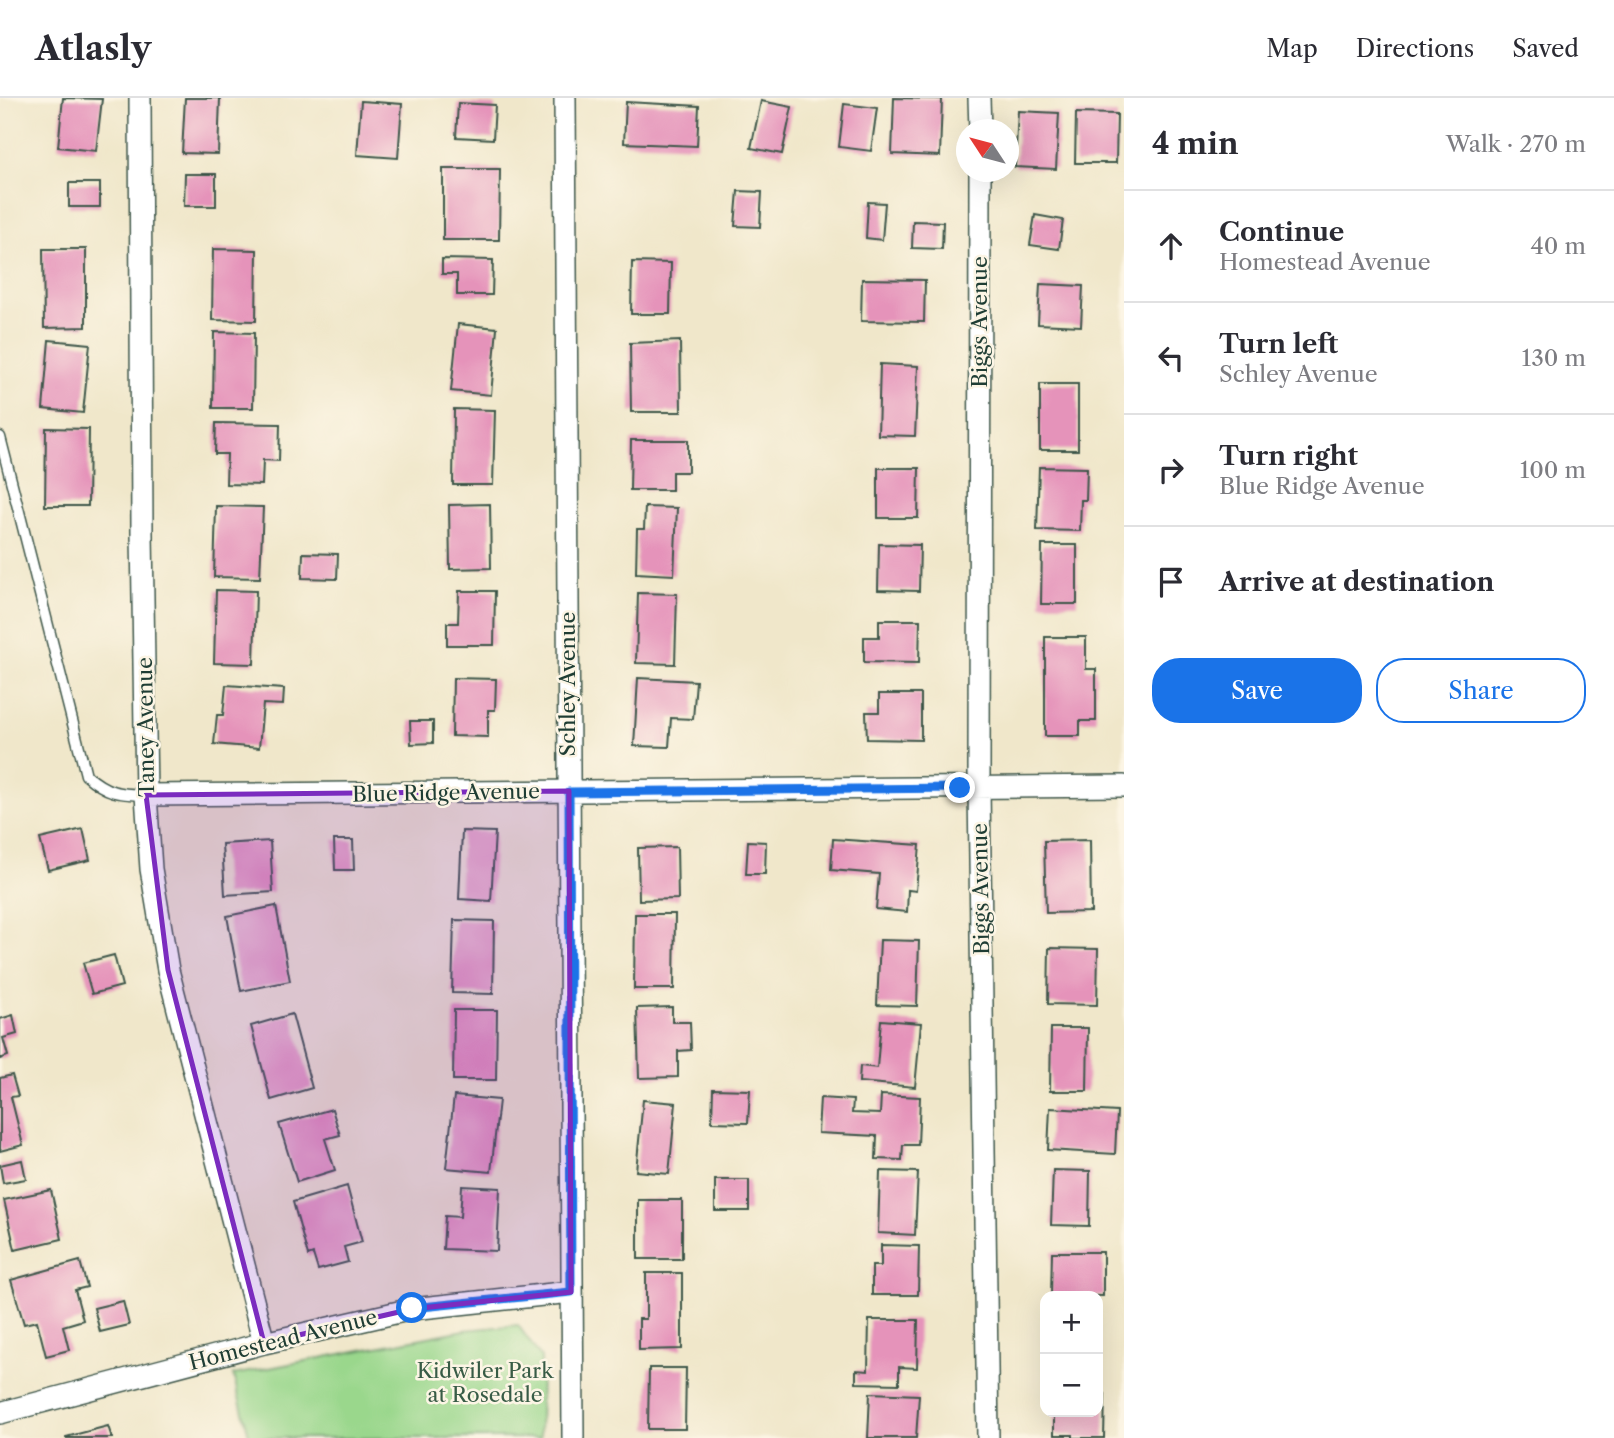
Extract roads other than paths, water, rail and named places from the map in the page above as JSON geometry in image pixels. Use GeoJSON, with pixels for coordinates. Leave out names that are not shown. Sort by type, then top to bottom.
{"type":"FeatureCollection","features":[{"type":"Feature","properties":{"kind":"street","name":"Taney Avenue"},"geometry":{"type":"LineString","coordinates":[[140,98],[142,520],[146,795],[151,869],[168,970],[264,1343]]}},
{"type":"Feature","properties":{"kind":"street","name":"Schley Avenue"},"geometry":{"type":"LineString","coordinates":[[565,98],[573,1438]]}},
{"type":"Feature","properties":{"kind":"street"},"geometry":{"type":"LineString","coordinates":[[979,98],[980,119]]}},
{"type":"Feature","properties":{"kind":"street","name":"Biggs Avenue"},"geometry":{"type":"LineString","coordinates":[[980,182],[979,788],[988,1438]]}},
{"type":"Feature","properties":{"kind":"street","name":"Blue Ridge Avenue"},"geometry":{"type":"LineString","coordinates":[[146,795],[1124,786]]}},
{"type":"Feature","properties":{"kind":"street","name":"Homestead Avenue"},"geometry":{"type":"LineString","coordinates":[[0,1413],[264,1343],[412,1308],[571,1292]]}},
{"type":"Feature","properties":{"kind":"lane"},"geometry":{"type":"LineString","coordinates":[[0,437],[86,775],[99,786],[117,794],[146,795]]}},
{"type":"Feature","properties":{"kind":"park label","name":"Kidwiler Park at Rosedale"},"geometry":{"type":"Point","coordinates":[485,1383]}}]}
